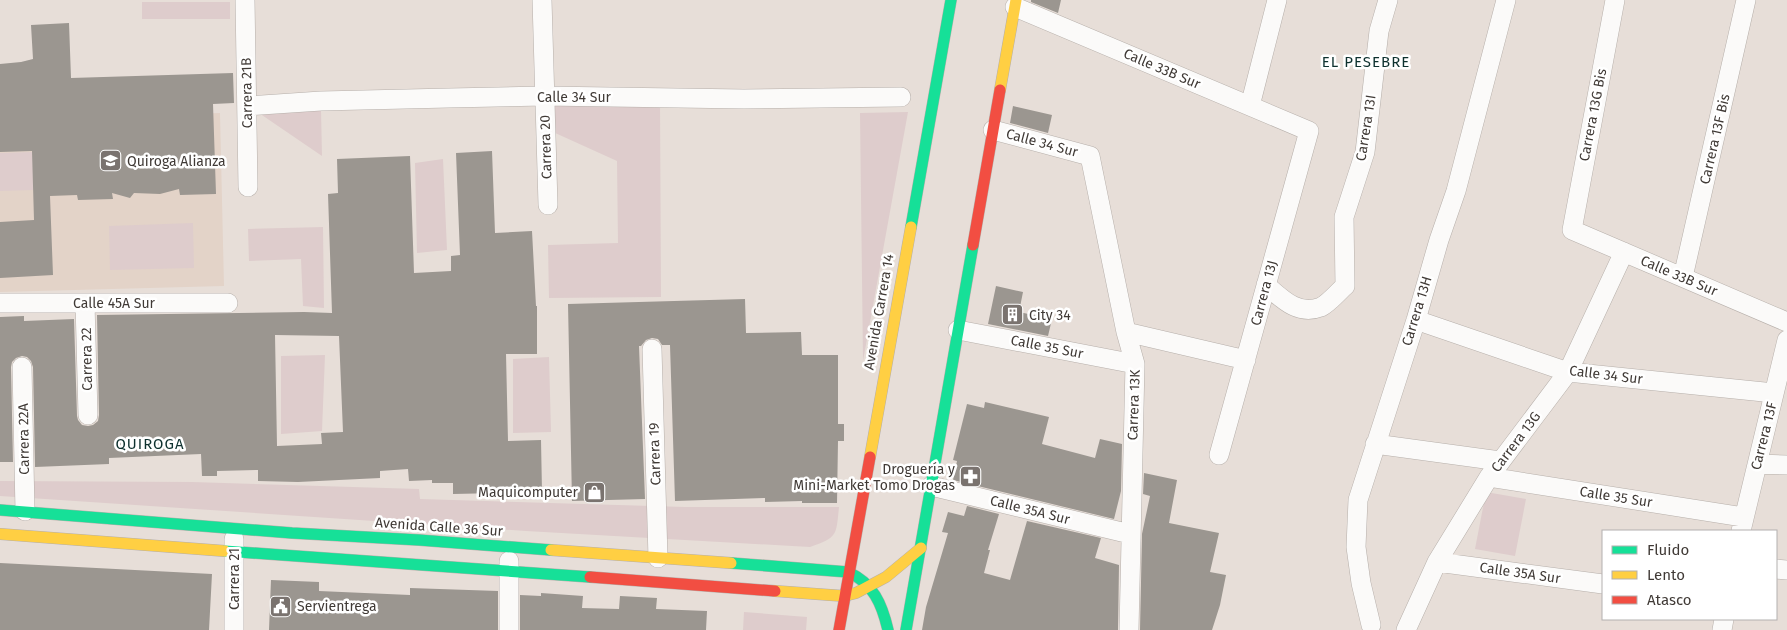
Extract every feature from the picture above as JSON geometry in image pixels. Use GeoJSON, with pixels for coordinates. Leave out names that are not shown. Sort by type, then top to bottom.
{"type":"FeatureCollection","features":[{"type":"Feature","properties":{"kind":"main road","name":"Avenida Carrera 14"},"geometry":{"type":"LineString","coordinates":[[839,630],[951,0]]}},
{"type":"Feature","properties":{"kind":"main road"},"geometry":{"type":"LineString","coordinates":[[906,630],[1016,4]]}},
{"type":"Feature","properties":{"kind":"main road","name":"Avenida Calle 36 Sur"},"geometry":{"type":"LineString","coordinates":[[0,510],[292,533],[848,572],[857,575],[871,587],[885,614],[888,630]]}},
{"type":"Feature","properties":{"kind":"main road"},"geometry":{"type":"LineString","coordinates":[[0,534],[844,596],[871,587],[891,574],[921,548]]}},
{"type":"Feature","properties":{"kind":"street","name":"Carrera 21B"},"geometry":{"type":"LineString","coordinates":[[245,0],[248,187]]}},
{"type":"Feature","properties":{"kind":"street","name":"Carrera 20"},"geometry":{"type":"LineString","coordinates":[[542,0],[548,205]]}},
{"type":"Feature","properties":{"kind":"street"},"geometry":{"type":"LineString","coordinates":[[1250,106],[1277,0]]}},
{"type":"Feature","properties":{"kind":"street","name":"Carrera 13I"},"geometry":{"type":"LineString","coordinates":[[1266,285],[1286,303],[1305,310],[1322,306],[1344,286],[1344,217],[1365,152],[1380,31],[1388,0]]}},
{"type":"Feature","properties":{"kind":"street","name":"Carrera 13H"},"geometry":{"type":"LineString","coordinates":[[1371,625],[1361,583],[1356,547],[1358,500],[1416,320],[1439,240],[1456,192],[1506,0]]}},
{"type":"Feature","properties":{"kind":"street","name":"Carrera 13G Bis"},"geometry":{"type":"LineString","coordinates":[[1572,230],[1615,0]]}},
{"type":"Feature","properties":{"kind":"street","name":"Carrera 13F Bis"},"geometry":{"type":"LineString","coordinates":[[1683,278],[1746,0]]}},
{"type":"Feature","properties":{"kind":"street","name":"Calle 33B Sur"},"geometry":{"type":"LineString","coordinates":[[1016,4],[1309,131]]}},
{"type":"Feature","properties":{"kind":"street","name":"Calle 34 Sur"},"geometry":{"type":"LineString","coordinates":[[247,106],[321,101],[544,96],[744,100],[901,97]]}},
{"type":"Feature","properties":{"kind":"street","name":"Calle 34 Sur"},"geometry":{"type":"LineString","coordinates":[[993,130],[1090,156]]}},
{"type":"Feature","properties":{"kind":"street","name":"Carrera 13J"},"geometry":{"type":"LineString","coordinates":[[1220,455],[1309,131]]}},
{"type":"Feature","properties":{"kind":"street","name":"Carrera 13K"},"geometry":{"type":"LineString","coordinates":[[1090,156],[1126,332],[1135,364],[1129,630]]}},
{"type":"Feature","properties":{"kind":"street","name":"Calle 33B Sur"},"geometry":{"type":"LineString","coordinates":[[1572,230],[1787,322]]}},
{"type":"Feature","properties":{"kind":"street","name":"Carrera 13G"},"geometry":{"type":"LineString","coordinates":[[1406,630],[1437,562],[1489,477],[1568,372],[1624,252]]}},
{"type":"Feature","properties":{"kind":"street","name":"Calle 45A Sur"},"geometry":{"type":"LineString","coordinates":[[0,303],[228,303]]}},
{"type":"Feature","properties":{"kind":"street","name":"Carrera 22"},"geometry":{"type":"LineString","coordinates":[[85,303],[88,415]]}},
{"type":"Feature","properties":{"kind":"street","name":"Calle 34 Sur"},"geometry":{"type":"LineString","coordinates":[[1416,320],[1568,372],[1774,393]]}},
{"type":"Feature","properties":{"kind":"street","name":"Calle 35 Sur"},"geometry":{"type":"LineString","coordinates":[[958,330],[1135,364]]}},
{"type":"Feature","properties":{"kind":"street"},"geometry":{"type":"LineString","coordinates":[[1126,332],[1246,360]]}},
{"type":"Feature","properties":{"kind":"street","name":"Carrera 13F"},"geometry":{"type":"LineString","coordinates":[[1742,524],[1786,347]]}},
{"type":"Feature","properties":{"kind":"street","name":"Carrera 19"},"geometry":{"type":"LineString","coordinates":[[652,349],[658,558]]}},
{"type":"Feature","properties":{"kind":"street","name":"Carrera 22A"},"geometry":{"type":"LineString","coordinates":[[22,367],[25,512]]}},
{"type":"Feature","properties":{"kind":"street"},"geometry":{"type":"LineString","coordinates":[[1375,444],[1500,461]]}},
{"type":"Feature","properties":{"kind":"street"},"geometry":{"type":"LineString","coordinates":[[1757,464],[1787,464]]}},
{"type":"Feature","properties":{"kind":"street","name":"Calle 35 Sur"},"geometry":{"type":"LineString","coordinates":[[1489,477],[1742,524]]}},
{"type":"Feature","properties":{"kind":"street","name":"Calle 35A Sur"},"geometry":{"type":"LineString","coordinates":[[931,486],[1130,534]]}},
{"type":"Feature","properties":{"kind":"street","name":"Carrera 21"},"geometry":{"type":"LineString","coordinates":[[234,527],[234,630]]}},
{"type":"Feature","properties":{"kind":"street"},"geometry":{"type":"LineString","coordinates":[[509,547],[509,630]]}},
{"type":"Feature","properties":{"kind":"street","name":"Calle 35A Sur"},"geometry":{"type":"LineString","coordinates":[[1437,562],[1602,584]]}},
{"type":"Feature","properties":{"kind":"shaded area"},"geometry":{"type":"Polygon","coordinates":[[[142,2],[230,2],[230,19],[142,19],[142,2]]]}},
{"type":"Feature","properties":{"kind":"shaded area"},"geometry":{"type":"Polygon","coordinates":[[[660,101],[661,297],[549,298],[548,245],[618,243],[617,161],[553,132],[553,102],[660,101]]]}},
{"type":"Feature","properties":{"kind":"shaded area"},"geometry":{"type":"Polygon","coordinates":[[[321,110],[322,156],[256,111],[321,110]]]}},
{"type":"Feature","properties":{"kind":"shaded area"},"geometry":{"type":"Polygon","coordinates":[[[908,112],[863,361],[860,113],[908,112]]]}},
{"type":"Feature","properties":{"kind":"shaded area","name":"Quiroga Alianza"},"geometry":{"type":"Polygon","coordinates":[[[220,113],[224,286],[0,292],[0,119],[220,113]]]}},
{"type":"Feature","properties":{"kind":"shaded area"},"geometry":{"type":"Polygon","coordinates":[[[33,152],[34,190],[0,191],[0,153],[33,152]]]}},
{"type":"Feature","properties":{"kind":"shaded area"},"geometry":{"type":"Polygon","coordinates":[[[443,159],[447,250],[417,253],[415,163],[443,159]]]}},
{"type":"Feature","properties":{"kind":"shaded area"},"geometry":{"type":"Polygon","coordinates":[[[193,223],[194,268],[110,270],[109,226],[193,223]]]}},
{"type":"Feature","properties":{"kind":"shaded area"},"geometry":{"type":"Polygon","coordinates":[[[323,227],[324,308],[303,306],[301,259],[249,261],[248,229],[323,227]]]}},
{"type":"Feature","properties":{"kind":"shaded area"},"geometry":{"type":"Polygon","coordinates":[[[325,355],[322,431],[281,434],[281,356],[325,355]]]}},
{"type":"Feature","properties":{"kind":"shaded area"},"geometry":{"type":"Polygon","coordinates":[[[549,357],[551,432],[513,433],[513,359],[549,357]]]}},
{"type":"Feature","properties":{"kind":"shaded area"},"geometry":{"type":"Polygon","coordinates":[[[0,481],[192,482],[419,489],[420,499],[685,507],[839,507],[834,534],[826,541],[810,547],[526,531],[0,496],[0,481]]]}},
{"type":"Feature","properties":{"kind":"shaded area"},"geometry":{"type":"Polygon","coordinates":[[[1486,492],[1526,499],[1515,556],[1475,549],[1486,492]]]}},
{"type":"Feature","properties":{"kind":"shaded area"},"geometry":{"type":"Polygon","coordinates":[[[744,612],[807,617],[806,630],[743,630],[744,612]]]}},
{"type":"Feature","properties":{"kind":"building"},"geometry":{"type":"Polygon","coordinates":[[[1031,0],[1061,0],[1058,13],[1031,2],[1031,0]]]}},
{"type":"Feature","properties":{"kind":"building"},"geometry":{"type":"Polygon","coordinates":[[[69,23],[71,78],[233,73],[234,103],[213,104],[216,194],[180,195],[179,189],[160,194],[134,193],[130,198],[112,193],[113,199],[78,200],[77,195],[50,196],[53,275],[0,278],[0,222],[34,220],[32,151],[0,152],[0,64],[33,59],[31,25],[69,23]]]}},
{"type":"Feature","properties":{"kind":"building"},"geometry":{"type":"Polygon","coordinates":[[[1013,106],[1052,115],[1048,133],[1010,123],[1013,106]]]}},
{"type":"Feature","properties":{"kind":"building"},"geometry":{"type":"Polygon","coordinates":[[[492,151],[495,233],[532,231],[537,306],[537,354],[506,354],[508,441],[541,440],[542,492],[453,494],[453,483],[432,483],[432,480],[409,481],[408,469],[380,471],[380,478],[298,482],[258,481],[258,470],[217,471],[217,476],[202,476],[201,454],[109,458],[109,464],[35,467],[33,367],[27,357],[22,356],[12,362],[11,367],[13,462],[0,462],[0,317],[24,316],[24,321],[74,319],[77,416],[82,425],[93,425],[98,421],[99,415],[97,315],[332,313],[328,194],[338,193],[337,159],[410,156],[414,273],[451,271],[451,256],[460,255],[456,153],[492,151]],[[275,335],[277,446],[322,444],[321,433],[343,432],[339,336],[275,335]]]}},
{"type":"Feature","properties":{"kind":"building","name":"City 34"},"geometry":{"type":"Polygon","coordinates":[[[996,286],[1023,292],[1019,312],[1052,319],[1048,336],[988,324],[996,286]]]}},
{"type":"Feature","properties":{"kind":"building"},"geometry":{"type":"Polygon","coordinates":[[[745,299],[746,333],[801,332],[802,355],[838,355],[838,424],[844,424],[844,441],[838,441],[837,503],[802,503],[802,501],[765,502],[765,498],[675,501],[670,345],[662,345],[658,339],[652,338],[639,346],[645,499],[572,501],[568,304],[745,299]]]}},
{"type":"Feature","properties":{"kind":"building"},"geometry":{"type":"Polygon","coordinates":[[[985,402],[1049,417],[1042,444],[1095,458],[1100,439],[1122,444],[1121,491],[1114,519],[953,480],[957,461],[953,460],[967,404],[984,408],[985,402]]]}},
{"type":"Feature","properties":{"kind":"building"},"geometry":{"type":"Polygon","coordinates":[[[1144,473],[1177,480],[1169,523],[1219,533],[1210,572],[1226,575],[1220,605],[1212,630],[1140,630],[1142,534],[1150,496],[1143,494],[1144,473]]]}},
{"type":"Feature","properties":{"kind":"building"},"geometry":{"type":"Polygon","coordinates":[[[967,506],[999,514],[988,550],[990,550],[984,573],[1010,580],[1027,521],[1101,538],[1095,558],[1119,565],[1118,630],[922,630],[926,607],[948,533],[942,532],[948,512],[964,516],[967,506]]]}},
{"type":"Feature","properties":{"kind":"building"},"geometry":{"type":"Polygon","coordinates":[[[0,563],[212,574],[209,630],[0,630],[0,563]]]}},
{"type":"Feature","properties":{"kind":"building"},"geometry":{"type":"Polygon","coordinates":[[[271,580],[319,582],[319,591],[410,595],[410,588],[498,591],[498,630],[269,630],[271,580]]]}},
{"type":"Feature","properties":{"kind":"building"},"geometry":{"type":"Polygon","coordinates":[[[541,593],[583,596],[582,608],[619,609],[620,596],[657,598],[656,609],[707,611],[706,630],[520,630],[520,595],[541,596],[541,593]]]}},
{"type":"Feature","properties":{"kind":"traffic: fast"},"geometry":{"type":"LineString","coordinates":[[911,227],[951,0]]}},
{"type":"Feature","properties":{"kind":"traffic: fast"},"geometry":{"type":"LineString","coordinates":[[906,630],[973,245]]}},
{"type":"Feature","properties":{"kind":"traffic: fast"},"geometry":{"type":"LineString","coordinates":[[0,510],[292,533],[551,550]]}},
{"type":"Feature","properties":{"kind":"traffic: fast"},"geometry":{"type":"LineString","coordinates":[[225,551],[590,577]]}},
{"type":"Feature","properties":{"kind":"traffic: fast"},"geometry":{"type":"LineString","coordinates":[[731,563],[848,572],[864,582],[875,595],[883,612],[888,630]]}},
{"type":"Feature","properties":{"kind":"traffic: slow"},"geometry":{"type":"LineString","coordinates":[[1000,90],[1016,0]]}},
{"type":"Feature","properties":{"kind":"traffic: slow"},"geometry":{"type":"LineString","coordinates":[[870,457],[911,227]]}},
{"type":"Feature","properties":{"kind":"traffic: slow"},"geometry":{"type":"LineString","coordinates":[[0,534],[225,551]]}},
{"type":"Feature","properties":{"kind":"traffic: slow"},"geometry":{"type":"LineString","coordinates":[[775,591],[844,596],[856,593],[886,577],[921,548]]}},
{"type":"Feature","properties":{"kind":"traffic: slow"},"geometry":{"type":"LineString","coordinates":[[551,550],[731,563]]}},
{"type":"Feature","properties":{"kind":"traffic: jam"},"geometry":{"type":"LineString","coordinates":[[973,245],[1000,90]]}},
{"type":"Feature","properties":{"kind":"traffic: jam"},"geometry":{"type":"LineString","coordinates":[[839,630],[870,457]]}},
{"type":"Feature","properties":{"kind":"traffic: jam"},"geometry":{"type":"LineString","coordinates":[[590,577],[775,591]]}},
{"type":"Feature","properties":{"kind":"place","name":"Quiroga Alianza"},"geometry":{"type":"Point","coordinates":[111,161]}},
{"type":"Feature","properties":{"kind":"place","name":"City 34"},"geometry":{"type":"Point","coordinates":[1013,315]}},
{"type":"Feature","properties":{"kind":"place","name":"Droguería y Mini-Market Tomo Drogas"},"geometry":{"type":"Point","coordinates":[971,477]}},
{"type":"Feature","properties":{"kind":"place","name":"Maquicomputer"},"geometry":{"type":"Point","coordinates":[594,492]}},
{"type":"Feature","properties":{"kind":"place","name":"Servientrega"},"geometry":{"type":"Point","coordinates":[281,606]}},
{"type":"Feature","properties":{"kind":"district","name":"EL PESEBRE"},"geometry":{"type":"Point","coordinates":[1366,62]}},
{"type":"Feature","properties":{"kind":"district","name":"QUIROGA"},"geometry":{"type":"Point","coordinates":[150,444]}}]}
